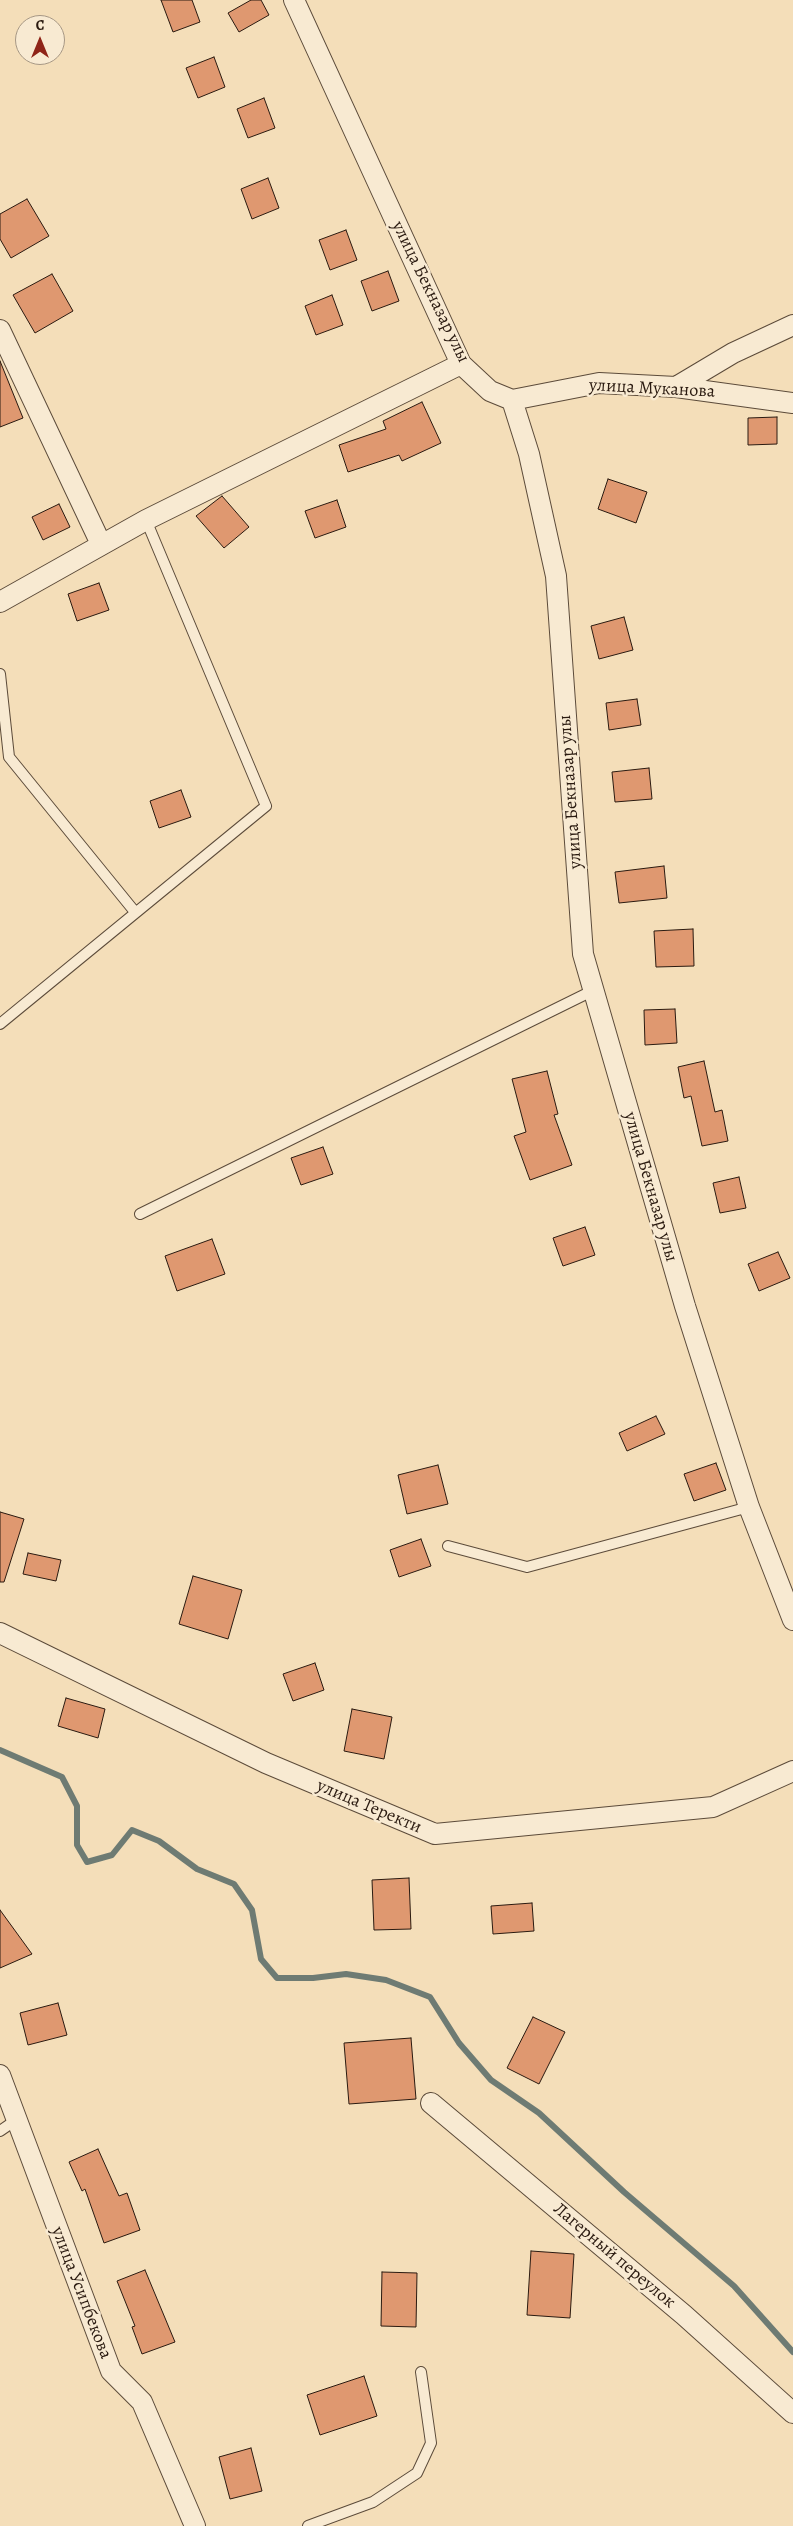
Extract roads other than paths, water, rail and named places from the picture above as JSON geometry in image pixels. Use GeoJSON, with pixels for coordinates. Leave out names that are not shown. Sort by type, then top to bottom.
{"type":"FeatureCollection","features":[{"type":"Feature","properties":{"kind":"street","name":"улица Бекназар улы"},"geometry":{"type":"LineString","coordinates":[[294,0],[461,364],[490,391],[512,400],[529,454],[556,576],[583,954],[592,991],[685,1306],[749,1507],[793,1620]]}},
{"type":"Feature","properties":{"kind":"street"},"geometry":{"type":"LineString","coordinates":[[676,387],[733,353],[793,325]]}},
{"type":"Feature","properties":{"kind":"street"},"geometry":{"type":"LineString","coordinates":[[0,330],[101,544]]}},
{"type":"Feature","properties":{"kind":"street"},"geometry":{"type":"LineString","coordinates":[[0,602],[146,520],[461,364]]}},
{"type":"Feature","properties":{"kind":"street","name":"улица Муканова"},"geometry":{"type":"LineString","coordinates":[[512,400],[585,384],[676,387],[793,403]]}},
{"type":"Feature","properties":{"kind":"street","name":"улица Теректи"},"geometry":{"type":"LineString","coordinates":[[0,1633],[266,1763],[435,1834],[713,1807],[793,1771]]}},
{"type":"Feature","properties":{"kind":"street","name":"улица Усипбекова"},"geometry":{"type":"LineString","coordinates":[[0,2075],[8,2126],[111,2371],[142,2402],[195,2526]]}},
{"type":"Feature","properties":{"kind":"street","name":"Лагерный переулок"},"geometry":{"type":"LineString","coordinates":[[431,2103],[684,2315],[793,2413]]}},
{"type":"Feature","properties":{"kind":"lane"},"geometry":{"type":"LineString","coordinates":[[0,1024],[266,806],[146,520]]}},
{"type":"Feature","properties":{"kind":"lane"},"geometry":{"type":"LineString","coordinates":[[0,674],[9,757],[135,912]]}},
{"type":"Feature","properties":{"kind":"lane"},"geometry":{"type":"LineString","coordinates":[[140,1214],[592,991]]}},
{"type":"Feature","properties":{"kind":"lane"},"geometry":{"type":"LineString","coordinates":[[448,1546],[528,1568],[749,1507]]}},
{"type":"Feature","properties":{"kind":"lane"},"geometry":{"type":"LineString","coordinates":[[308,2526],[373,2502],[417,2473],[431,2443],[421,2372]]}},
{"type":"Feature","properties":{"kind":"waterway"},"geometry":{"type":"LineString","coordinates":[[0,1750],[62,1777],[77,1806],[77,1845],[87,1862],[112,1855],[132,1830],[159,1841],[197,1869],[234,1884],[252,1910],[261,1959],[277,1978],[313,1978],[346,1974],[386,1980],[430,1997],[459,2043],[491,2080],[539,2113],[624,2192],[734,2286],[793,2352]]}}]}
